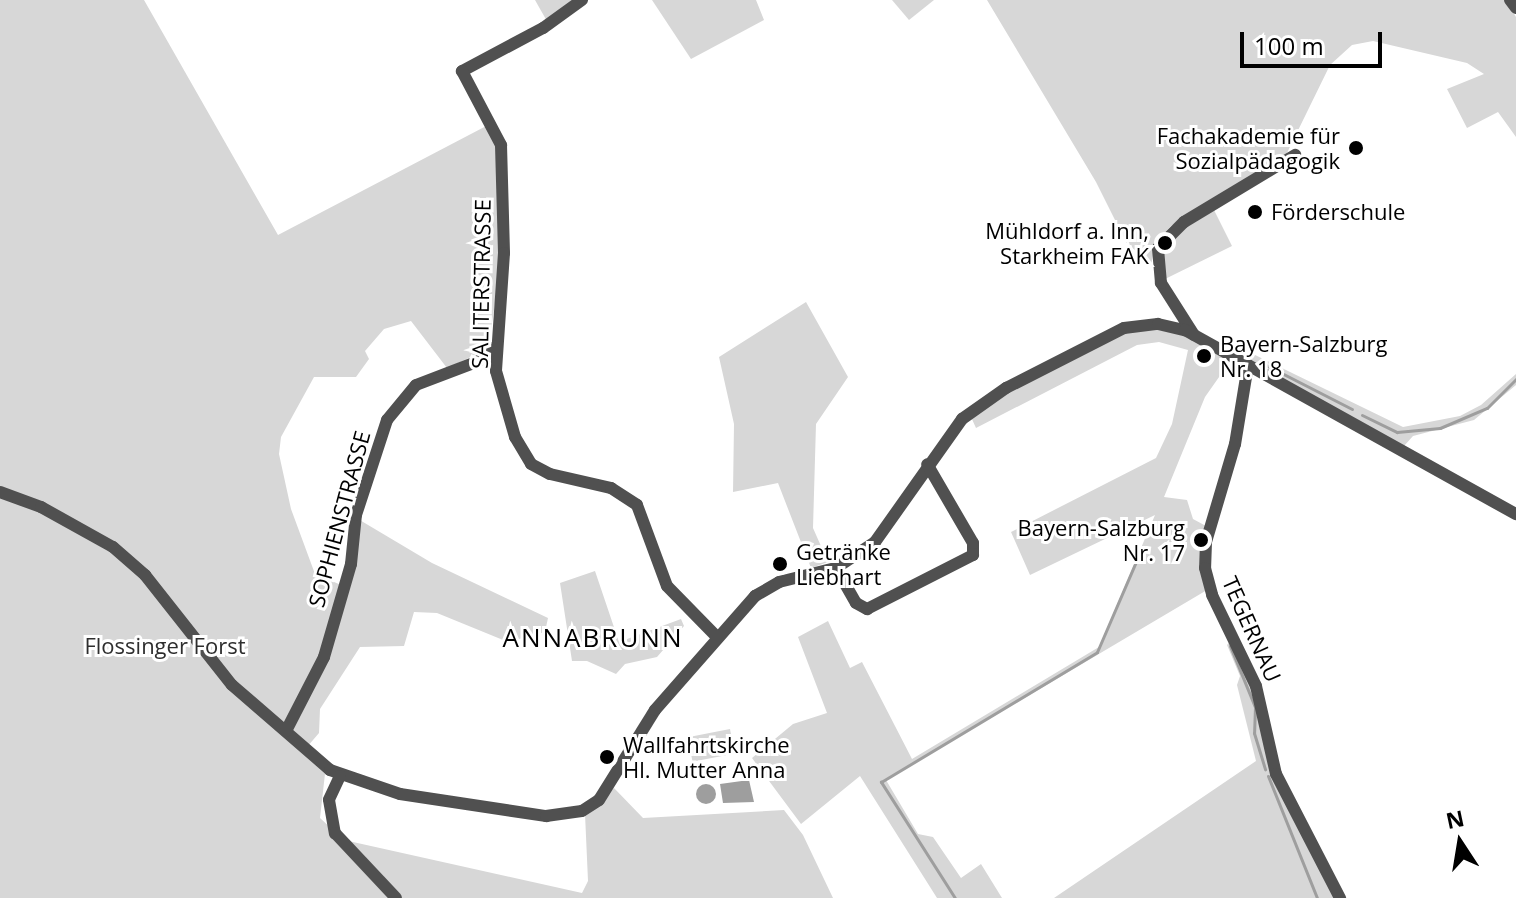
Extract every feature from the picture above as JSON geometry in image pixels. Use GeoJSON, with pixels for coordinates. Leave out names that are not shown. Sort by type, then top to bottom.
{"type":"FeatureCollection","features":[{"type":"Feature","properties":{"kind":"street","name":"SALITERSTRASSE"},"geometry":{"type":"LineString","coordinates":[[582,0],[543,28],[462,71],[501,145],[504,253],[496,371],[515,437],[531,464],[550,474],[611,488],[637,505],[667,586],[717,637]]}},
{"type":"Feature","properties":{"kind":"street"},"geometry":{"type":"LineString","coordinates":[[1510,0],[1516,8]]}},
{"type":"Feature","properties":{"kind":"street"},"geometry":{"type":"LineString","coordinates":[[1194,335],[1161,283],[1158,248],[1184,222],[1295,155]]}},
{"type":"Feature","properties":{"kind":"street"},"geometry":{"type":"LineString","coordinates":[[0,492],[52,512],[113,547],[154,585],[232,685],[340,776],[400,794],[483,809],[546,816],[582,811],[605,792],[655,710],[717,637],[764,589],[836,568],[859,556],[887,529],[943,439],[984,401],[1124,328],[1158,324],[1194,335],[1516,514]]}},
{"type":"Feature","properties":{"kind":"street","name":"SOPHIENSTRASSE"},"geometry":{"type":"LineString","coordinates":[[286,731],[324,657],[351,564],[356,515],[387,420],[416,385],[479,361],[496,346]]}},
{"type":"Feature","properties":{"kind":"street"},"geometry":{"type":"LineString","coordinates":[[479,361],[496,371]]}},
{"type":"Feature","properties":{"kind":"street","name":"TEGERNAU"},"geometry":{"type":"LineString","coordinates":[[1248,365],[1228,471],[1206,542],[1205,568],[1212,595],[1256,686],[1276,774],[1340,898]]}},
{"type":"Feature","properties":{"kind":"street"},"geometry":{"type":"LineString","coordinates":[[836,568],[856,603],[867,609],[973,555],[973,543],[927,464]]}},
{"type":"Feature","properties":{"kind":"street"},"geometry":{"type":"LineString","coordinates":[[340,776],[329,804],[335,833],[396,898]]}},
{"type":"Feature","properties":{"kind":"green space","name":"Flossinger Forst"},"geometry":{"type":"Polygon","coordinates":[[[0,0],[144,0],[278,235],[490,124],[498,140],[501,263],[488,349],[447,368],[411,321],[384,329],[365,351],[369,359],[356,377],[314,377],[281,437],[279,454],[291,509],[315,574],[346,587],[358,519],[432,563],[548,618],[545,632],[508,642],[437,613],[414,612],[404,646],[360,647],[320,709],[319,733],[307,747],[326,765],[320,818],[344,840],[582,893],[588,881],[585,814],[614,788],[643,818],[784,810],[803,835],[833,898],[0,898],[0,0]]]}},
{"type":"Feature","properties":{"kind":"green space"},"geometry":{"type":"Polygon","coordinates":[[[535,0],[585,0],[548,23],[535,0]]]}},
{"type":"Feature","properties":{"kind":"green space"},"geometry":{"type":"Polygon","coordinates":[[[652,0],[756,0],[764,20],[691,59],[652,0]]]}},
{"type":"Feature","properties":{"kind":"green space"},"geometry":{"type":"Polygon","coordinates":[[[892,0],[934,0],[909,20],[892,0]]]}},
{"type":"Feature","properties":{"kind":"green space"},"geometry":{"type":"Polygon","coordinates":[[[987,0],[1506,0],[1516,17],[1516,137],[1498,112],[1467,128],[1447,89],[1484,74],[1467,63],[1373,41],[1352,45],[1330,65],[1285,157],[1171,226],[1156,242],[1151,265],[1126,242],[1096,182],[987,0]]]}},
{"type":"Feature","properties":{"kind":"green space"},"geometry":{"type":"Polygon","coordinates":[[[1214,210],[1232,246],[1163,280],[1161,256],[1172,236],[1214,210]]]}},
{"type":"Feature","properties":{"kind":"green space"},"geometry":{"type":"Polygon","coordinates":[[[806,302],[848,377],[816,424],[813,528],[828,562],[811,568],[778,483],[733,492],[734,424],[719,357],[806,302]]]}},
{"type":"Feature","properties":{"kind":"green space"},"geometry":{"type":"Polygon","coordinates":[[[1161,329],[1190,337],[1231,360],[1205,397],[1164,497],[1187,500],[1193,519],[1206,526],[1207,590],[886,780],[918,834],[933,837],[961,878],[981,864],[1002,898],[937,898],[860,776],[801,824],[752,758],[793,724],[827,713],[798,637],[828,621],[850,668],[862,662],[912,759],[1099,647],[1155,515],[1030,575],[1011,532],[1156,458],[1172,424],[1188,350],[1159,342],[1137,345],[976,428],[971,417],[992,401],[1124,332],[1161,329]]]}},
{"type":"Feature","properties":{"kind":"green space"},"geometry":{"type":"Polygon","coordinates":[[[1253,354],[1403,427],[1460,416],[1481,405],[1516,374],[1516,385],[1474,420],[1413,436],[1404,446],[1244,358],[1253,354]]]}},
{"type":"Feature","properties":{"kind":"green space"},"geometry":{"type":"Polygon","coordinates":[[[595,571],[619,642],[681,619],[684,626],[657,657],[625,664],[616,674],[587,661],[572,661],[560,583],[595,571]]]}},
{"type":"Feature","properties":{"kind":"green space"},"geometry":{"type":"Polygon","coordinates":[[[1231,640],[1251,679],[1270,753],[1336,898],[1054,898],[1256,761],[1237,685],[1240,676],[1227,645],[1231,640]]]}},
{"type":"Feature","properties":{"kind":"green space"},"geometry":{"type":"Polygon","coordinates":[[[730,729],[735,754],[693,762],[688,737],[730,729]]]}},
{"type":"Feature","properties":{"kind":"shaded area"},"geometry":{"type":"Polygon","coordinates":[[[749,780],[754,802],[723,803],[720,784],[749,780]]]}},
{"type":"Feature","properties":{"kind":"shaded area"},"geometry":{"type":"Polygon","coordinates":[[[706,784],[713,787],[716,794],[713,801],[706,804],[699,801],[696,794],[699,787],[706,784]]]}},
{"type":"Feature","properties":{"kind":"waterway"},"geometry":{"type":"LineString","coordinates":[[1262,363],[1352,409]]}},
{"type":"Feature","properties":{"kind":"waterway"},"geometry":{"type":"LineString","coordinates":[[1362,415],[1397,432],[1440,428],[1487,408],[1516,379]]}},
{"type":"Feature","properties":{"kind":"waterway"},"geometry":{"type":"LineString","coordinates":[[955,898],[881,782],[1097,652],[1141,550]]}},
{"type":"Feature","properties":{"kind":"waterway"},"geometry":{"type":"LineString","coordinates":[[1230,646],[1255,707],[1254,733],[1265,769]]}},
{"type":"Feature","properties":{"kind":"waterway"},"geometry":{"type":"LineString","coordinates":[[1268,776],[1317,898]]}},
{"type":"Feature","properties":{"kind":"place","name":"Fachakademie für Sozialpädagogik"},"geometry":{"type":"Point","coordinates":[1356,148]}},
{"type":"Feature","properties":{"kind":"place","name":"Förderschule"},"geometry":{"type":"Point","coordinates":[1255,212]}},
{"type":"Feature","properties":{"kind":"place","name":"Mühldorf a. Inn, Starkheim FAK"},"geometry":{"type":"Point","coordinates":[1165,243]}},
{"type":"Feature","properties":{"kind":"place","name":"Bayern-Salzburg Nr. 18"},"geometry":{"type":"Point","coordinates":[1204,356]}},
{"type":"Feature","properties":{"kind":"place","name":"Bayern-Salzburg Nr. 17"},"geometry":{"type":"Point","coordinates":[1201,540]}},
{"type":"Feature","properties":{"kind":"place","name":"Getränke Liebhart"},"geometry":{"type":"Point","coordinates":[780,564]}},
{"type":"Feature","properties":{"kind":"place","name":"Wallfahrtskirche Hl. Mutter Anna"},"geometry":{"type":"Point","coordinates":[607,757]}},
{"type":"Feature","properties":{"kind":"district","name":"ANNABRUNN"},"geometry":{"type":"Point","coordinates":[593,638]}}]}
